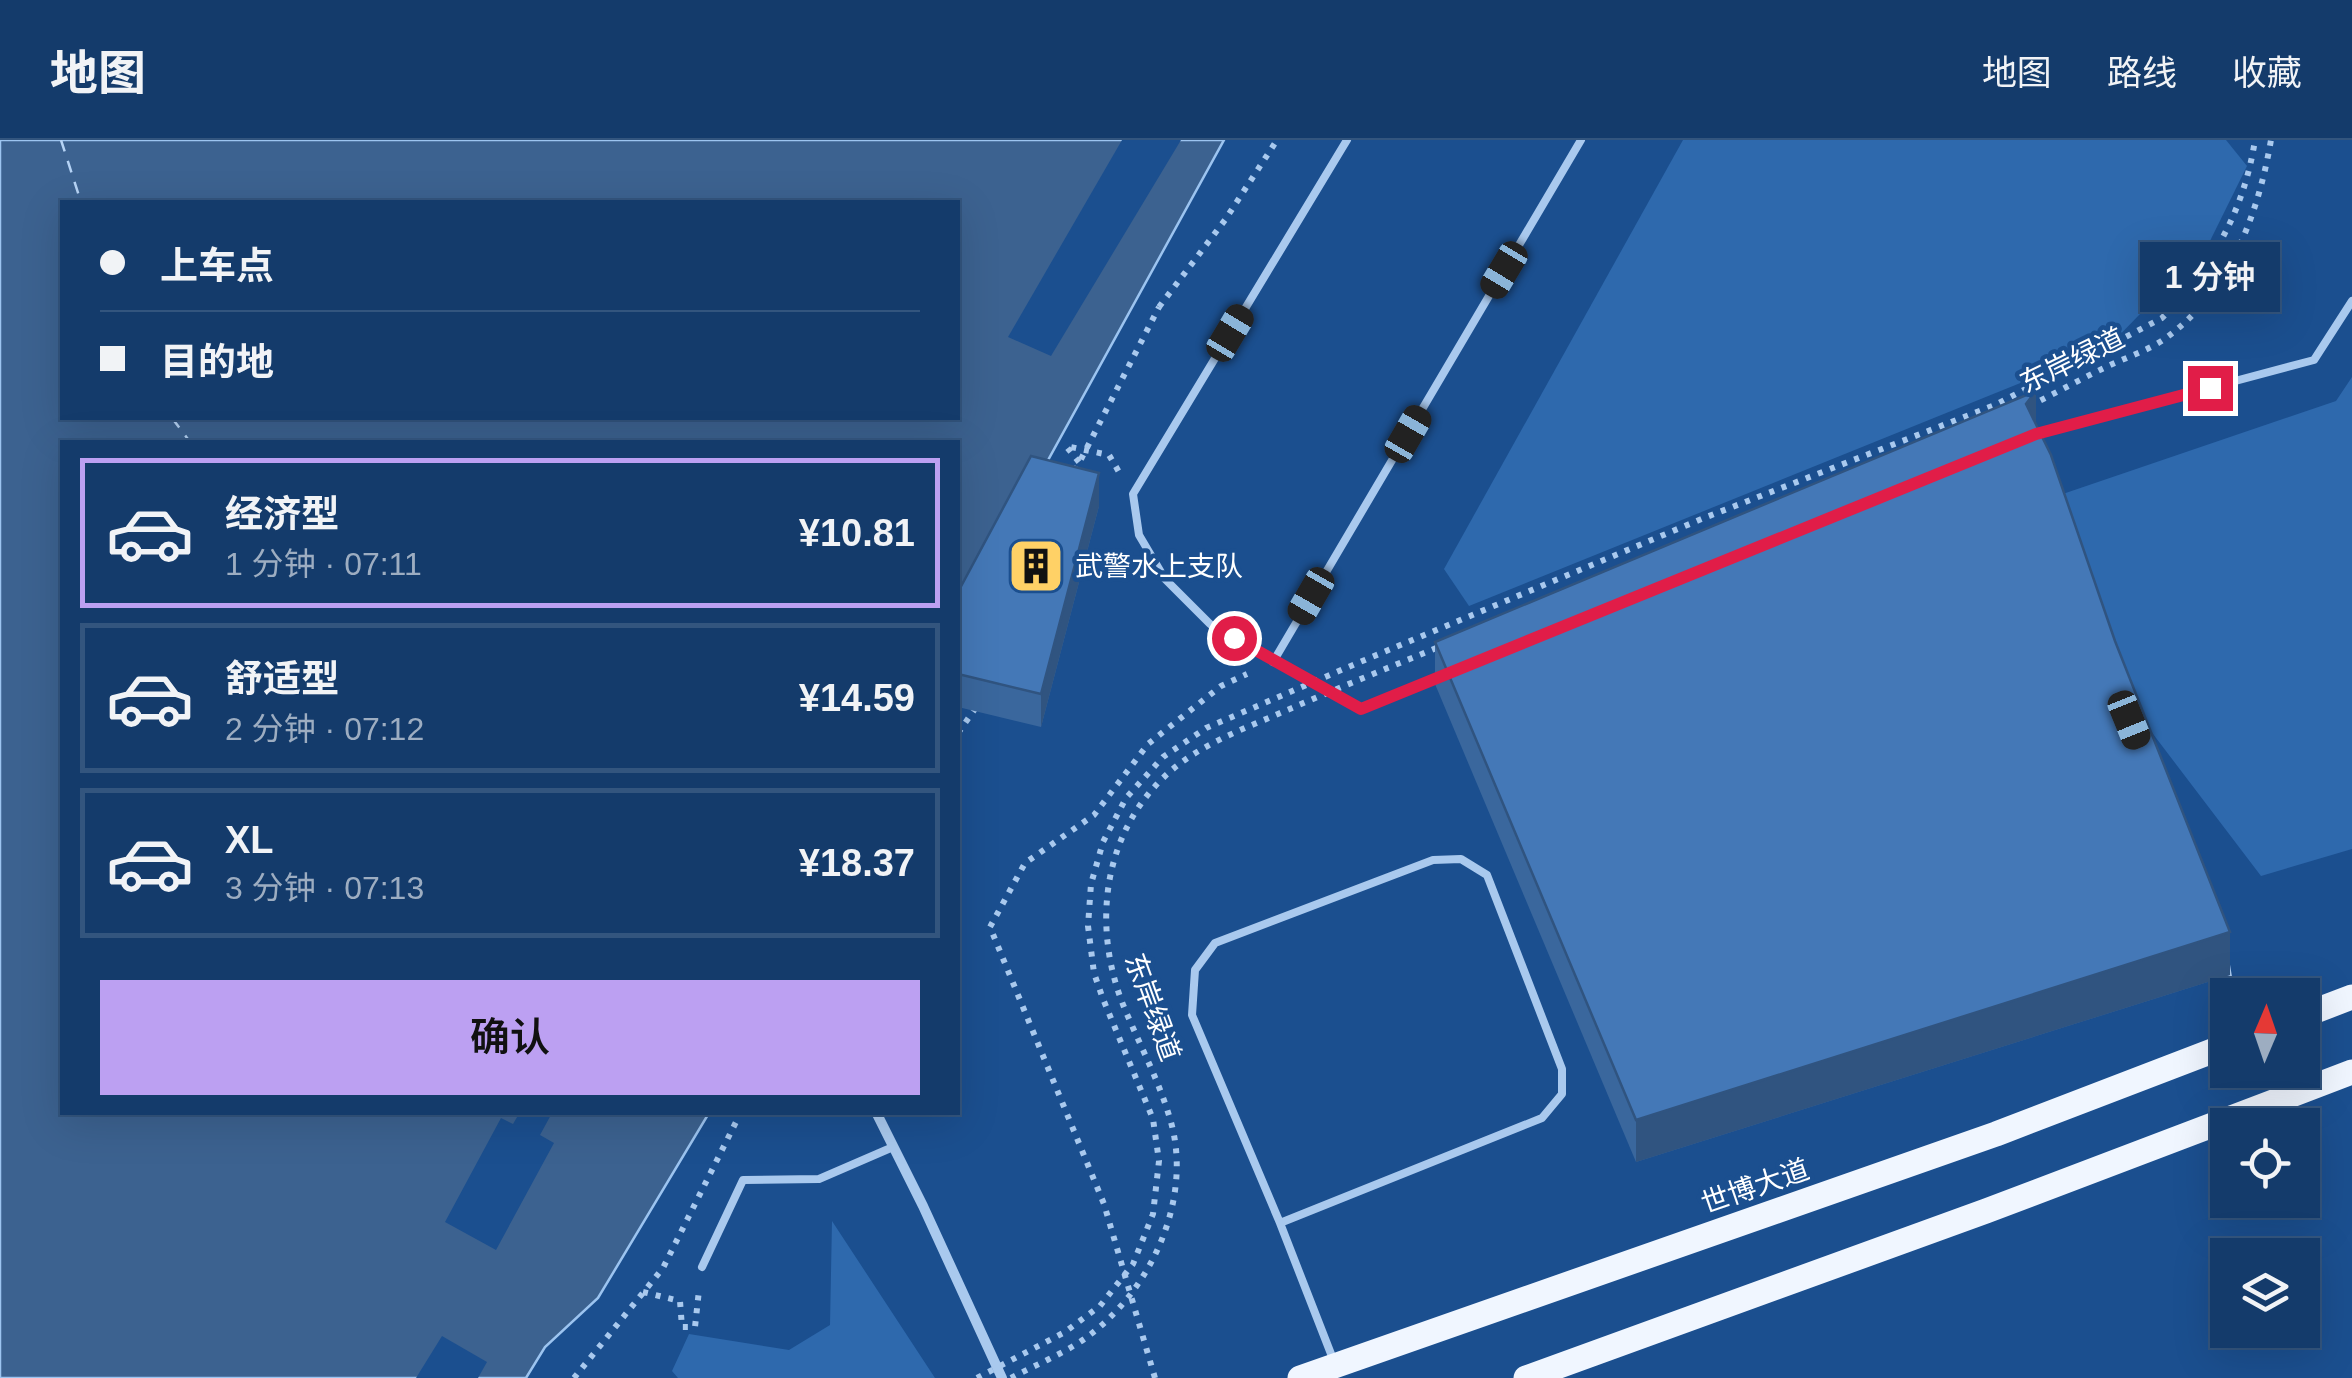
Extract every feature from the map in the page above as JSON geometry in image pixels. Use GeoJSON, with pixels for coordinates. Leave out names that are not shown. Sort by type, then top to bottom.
{"type":"FeatureCollection","features":[{"type":"Feature","properties":{"kind":"main road"},"geometry":{"type":"LineString","coordinates":[[2320,1009],[2352,996]]}},
{"type":"Feature","properties":{"kind":"main road","name":"世博大道"},"geometry":{"type":"LineString","coordinates":[[1300,1378],[1996,1134],[2210,1051]]}},
{"type":"Feature","properties":{"kind":"main road"},"geometry":{"type":"LineString","coordinates":[[1526,1378],[2352,1072]]}},
{"type":"Feature","properties":{"kind":"street"},"geometry":{"type":"LineString","coordinates":[[878,1115],[1002,1378]]}},
{"type":"Feature","properties":{"kind":"lane"},"geometry":{"type":"LineString","coordinates":[[1347,140],[1133,494],[1140,536],[1166,579],[1210,624],[1361,709],[1452,672]]}},
{"type":"Feature","properties":{"kind":"lane"},"geometry":{"type":"LineString","coordinates":[[1272,662],[1581,140]]}},
{"type":"Feature","properties":{"kind":"lane"},"geometry":{"type":"LineString","coordinates":[[2018,442],[2314,360],[2352,301]]}},
{"type":"Feature","properties":{"kind":"lane"},"geometry":{"type":"LineString","coordinates":[[2036,434],[2042,452]]}},
{"type":"Feature","properties":{"kind":"lane"},"geometry":{"type":"LineString","coordinates":[[1280,1223],[1542,1118],[1562,1094],[1562,1069],[1487,875],[1461,860],[1433,860],[1216,944],[1195,970],[1192,1015],[1335,1363]]}},
{"type":"Feature","properties":{"kind":"lane"},"geometry":{"type":"LineString","coordinates":[[2223,956],[2230,978]]}},
{"type":"Feature","properties":{"kind":"lane"},"geometry":{"type":"LineString","coordinates":[[702,1268],[743,1180],[820,1179],[894,1147]]}},
{"type":"Feature","properties":{"kind":"path"},"geometry":{"type":"LineString","coordinates":[[1073,474],[1160,308],[1276,140]]}},
{"type":"Feature","properties":{"kind":"path"},"geometry":{"type":"LineString","coordinates":[[978,1378],[1065,1332],[1100,1306],[1133,1264],[1154,1214],[1160,1161],[1153,1119],[1094,972],[1088,926],[1093,874],[1103,842],[1126,798],[1163,756],[1206,728],[1360,662],[1704,518],[1995,406],[2162,318],[2217,251],[2243,196],[2256,140]]}},
{"type":"Feature","properties":{"kind":"path","name":"东岸绿道"},"geometry":{"type":"LineString","coordinates":[[2012,413],[2164,340],[2199,310],[2236,255],[2248,229],[2265,174],[2270,140]]}},
{"type":"Feature","properties":{"kind":"path"},"geometry":{"type":"LineString","coordinates":[[1079,462],[1066,446],[1109,455]]}},
{"type":"Feature","properties":{"kind":"path","name":"东岸绿道"},"geometry":{"type":"LineString","coordinates":[[1011,1378],[1088,1336],[1118,1310],[1141,1279],[1168,1223],[1175,1187],[1172,1128],[1154,1074],[1122,1004],[1106,935],[1110,870],[1120,836],[1159,782],[1194,752],[1442,645]]}},
{"type":"Feature","properties":{"kind":"path"},"geometry":{"type":"LineString","coordinates":[[1155,1378],[1104,1204],[990,927],[1025,863],[1094,815],[1148,744],[1221,686],[1272,662]]}},
{"type":"Feature","properties":{"kind":"path"},"geometry":{"type":"LineString","coordinates":[[960,731],[980,703]]}},
{"type":"Feature","properties":{"kind":"path"},"geometry":{"type":"LineString","coordinates":[[574,1378],[664,1268],[740,1115]]}},
{"type":"Feature","properties":{"kind":"path"},"geometry":{"type":"LineString","coordinates":[[644,1292],[680,1302],[682,1326],[695,1327],[702,1268]]}},
{"type":"Feature","properties":{"kind":"shaded area"},"geometry":{"type":"Polygon","coordinates":[[[0,140],[1224,140],[960,620],[960,440],[60,440],[60,1115],[708,1115],[598,1298],[545,1347],[526,1378],[0,1378],[0,140]]]}},
{"type":"Feature","properties":{"kind":"shaded area"},"geometry":{"type":"Polygon","coordinates":[[[1683,140],[2226,140],[2247,166],[2209,243],[2107,348],[1469,606],[1444,569],[1683,140]]]}},
{"type":"Feature","properties":{"kind":"shaded area"},"geometry":{"type":"Polygon","coordinates":[[[2352,377],[2352,849],[2261,876],[2115,684],[2051,498],[2336,401],[2352,377]]]}},
{"type":"Feature","properties":{"kind":"shaded area"},"geometry":{"type":"Polygon","coordinates":[[[832,1221],[935,1378],[678,1378],[672,1371],[689,1334],[789,1350],[830,1325],[832,1221]]]}},
{"type":"Feature","properties":{"kind":"pier"},"geometry":{"type":"Polygon","coordinates":[[[1122,140],[1181,140],[1051,356],[1008,337],[1122,140]]]}},
{"type":"Feature","properties":{"kind":"pier"},"geometry":{"type":"Polygon","coordinates":[[[518,1115],[551,1115],[540,1135],[554,1143],[496,1250],[445,1222],[501,1118],[513,1124],[518,1115]]]}},
{"type":"Feature","properties":{"kind":"pier"},"geometry":{"type":"Polygon","coordinates":[[[442,1336],[487,1362],[478,1378],[416,1378],[442,1336]]]}},
{"type":"Feature","properties":{"kind":"building"},"geometry":{"type":"Polygon","coordinates":[[[2036,391],[2026,404],[2051,455],[2115,641],[2230,932],[1636,1120],[1435,642],[2036,391]]]}},
{"type":"Feature","properties":{"kind":"building","name":"武警水上支队"},"geometry":{"type":"Polygon","coordinates":[[[1031,456],[1099,473],[1041,694],[960,674],[960,588],[1031,456]]]}},
{"type":"Feature","properties":{"kind":"ferry route"},"geometry":{"type":"LineString","coordinates":[[61,140],[80,200]]}},
{"type":"Feature","properties":{"kind":"ferry route"},"geometry":{"type":"LineString","coordinates":[[174,420],[188,440]]}},
{"type":"Feature","properties":{"kind":"place","name":"武警水上支队"},"geometry":{"type":"Point","coordinates":[1036,566]}},
{"type":"Feature","properties":{"kind":"route"},"geometry":{"type":"LineString","coordinates":[[1234,638],[1361,709],[2036,434],[2210,388]]}}]}
